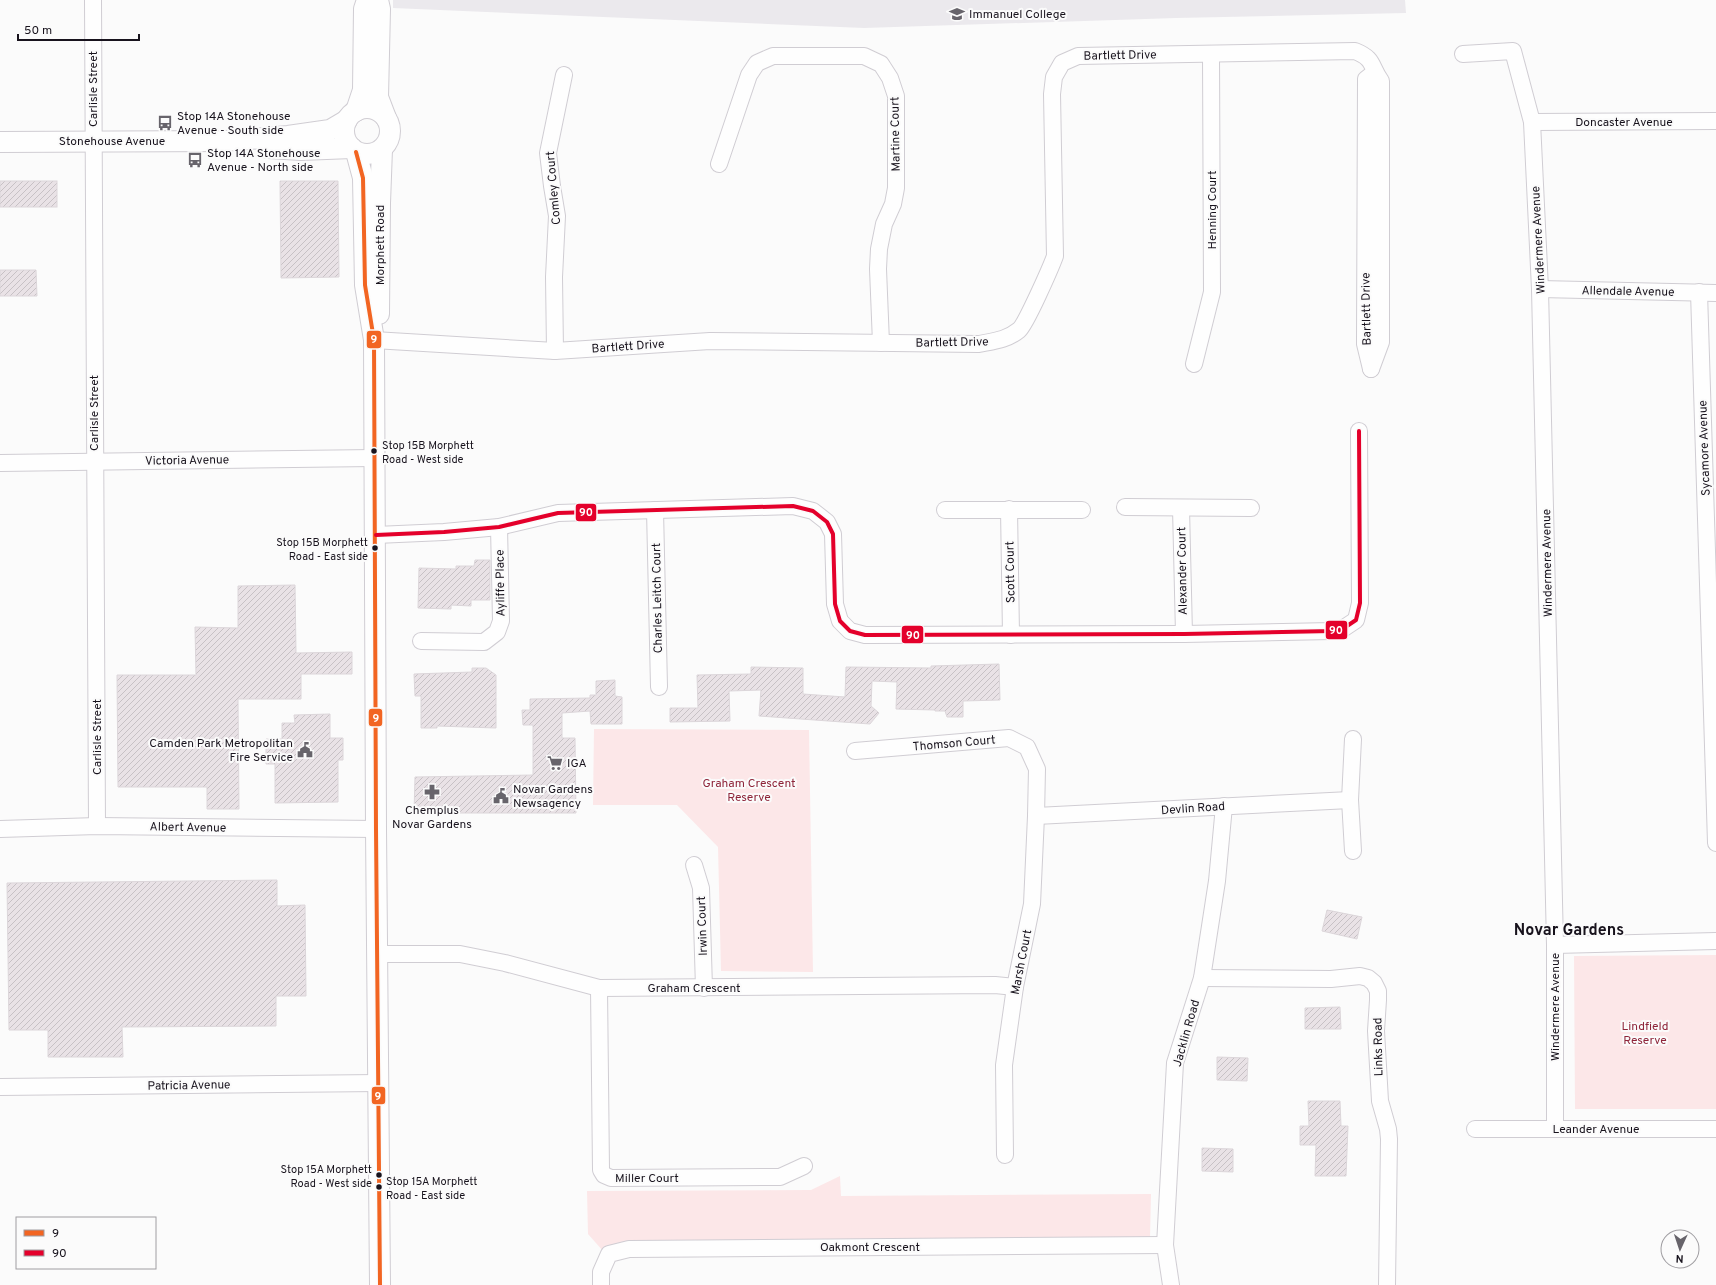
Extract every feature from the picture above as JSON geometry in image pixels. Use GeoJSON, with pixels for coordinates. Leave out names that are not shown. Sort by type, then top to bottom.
{"type":"FeatureCollection","features":[{"type":"Feature","properties":{"kind":"street","name":"Carlisle Street"},"geometry":{"type":"LineString","coordinates":[[93,0],[97,826]]}},
{"type":"Feature","properties":{"kind":"street"},"geometry":{"type":"LineString","coordinates":[[367,0],[364,9],[363,90],[352,116],[344,129],[345,138],[354,150],[369,154],[382,149],[390,134],[390,125],[378,97],[380,9],[378,0]]}},
{"type":"Feature","properties":{"kind":"street","name":"Bartlett Drive"},"geometry":{"type":"LineString","coordinates":[[374,340],[555,351],[710,341],[979,344],[1003,340],[1021,329],[1050,270],[1055,256],[1052,94],[1054,77],[1062,63],[1078,56],[1356,51],[1366,55],[1371,60],[1375,72],[1381,81],[1381,342],[1371,369],[1365,344],[1366,79],[1375,72]]}},
{"type":"Feature","properties":{"kind":"street","name":"Windermere Avenue"},"geometry":{"type":"LineString","coordinates":[[1463,54],[1513,51],[1532,122],[1540,289],[1555,945],[1555,1129]]}},
{"type":"Feature","properties":{"kind":"street","name":"Henning Court"},"geometry":{"type":"LineString","coordinates":[[1194,364],[1212,292],[1211,54]]}},
{"type":"Feature","properties":{"kind":"street","name":"Martine Court"},"geometry":{"type":"LineString","coordinates":[[719,164],[749,75],[757,63],[773,56],[864,56],[881,64],[890,78],[896,96],[896,188],[893,204],[884,224],[879,249],[878,269],[881,343]]}},
{"type":"Feature","properties":{"kind":"street","name":"Comley Court"},"geometry":{"type":"LineString","coordinates":[[555,351],[554,277],[557,216],[548,153],[564,75]]}},
{"type":"Feature","properties":{"kind":"street"},"geometry":{"type":"LineString","coordinates":[[352,116],[361,109],[370,108],[379,112],[386,118]]}},
{"type":"Feature","properties":{"kind":"street","name":"Stonehouse Avenue"},"geometry":{"type":"LineString","coordinates":[[0,142],[225,141],[288,136],[330,130],[352,116]]}},
{"type":"Feature","properties":{"kind":"street","name":"Doncaster Avenue"},"geometry":{"type":"LineString","coordinates":[[1532,122],[1716,121]]}},
{"type":"Feature","properties":{"kind":"street","name":"Stonehouse Avenue"},"geometry":{"type":"LineString","coordinates":[[225,141],[261,148],[354,150]]}},
{"type":"Feature","properties":{"kind":"street","name":"Morphett Road"},"geometry":{"type":"LineString","coordinates":[[374,340],[380,313],[380,203],[382,149]]}},
{"type":"Feature","properties":{"kind":"street","name":"Morphett Road"},"geometry":{"type":"LineString","coordinates":[[354,150],[363,178],[365,285],[374,340],[380,1285]]}},
{"type":"Feature","properties":{"kind":"street","name":"Allendale Avenue"},"geometry":{"type":"LineString","coordinates":[[1540,289],[1716,293]]}},
{"type":"Feature","properties":{"kind":"street","name":"Sycamore Avenue"},"geometry":{"type":"LineString","coordinates":[[1699,292],[1716,843]]}},
{"type":"Feature","properties":{"kind":"street"},"geometry":{"type":"LineString","coordinates":[[376,535],[444,532],[499,527],[558,513],[793,506],[813,511],[827,522],[833,534],[835,604],[840,620],[850,631],[865,635],[1332,632],[1344,628],[1356,620],[1360,603],[1359,430]]}},
{"type":"Feature","properties":{"kind":"street","name":"Victoria Avenue"},"geometry":{"type":"LineString","coordinates":[[0,463],[374,458]]}},
{"type":"Feature","properties":{"kind":"street"},"geometry":{"type":"LineString","coordinates":[[1125,507],[1251,508]]}},
{"type":"Feature","properties":{"kind":"street","name":"Alexander Court"},"geometry":{"type":"LineString","coordinates":[[1181,508],[1184,634]]}},
{"type":"Feature","properties":{"kind":"street","name":"Scott Court"},"geometry":{"type":"LineString","coordinates":[[1009,509],[1011,635]]}},
{"type":"Feature","properties":{"kind":"street","name":"Charles Leitch Court"},"geometry":{"type":"LineString","coordinates":[[655,510],[659,687]]}},
{"type":"Feature","properties":{"kind":"street"},"geometry":{"type":"LineString","coordinates":[[945,510],[1082,510]]}},
{"type":"Feature","properties":{"kind":"street","name":"Ayliffe Place"},"geometry":{"type":"LineString","coordinates":[[421,641],[484,642],[497,632],[501,621],[499,527]]}},
{"type":"Feature","properties":{"kind":"street","name":"Thomson Court"},"geometry":{"type":"LineString","coordinates":[[855,751],[1009,738],[1027,747],[1037,769]]}},
{"type":"Feature","properties":{"kind":"street"},"geometry":{"type":"LineString","coordinates":[[1353,739],[1350,800],[1353,851]]}},
{"type":"Feature","properties":{"kind":"street","name":"Marsh Court"},"geometry":{"type":"LineString","coordinates":[[1005,1154],[1004,1065],[1015,988],[1032,904],[1037,769]]}},
{"type":"Feature","properties":{"kind":"street","name":"Devlin Road"},"geometry":{"type":"LineString","coordinates":[[1036,816],[1350,800]]}},
{"type":"Feature","properties":{"kind":"street","name":"Jacklin Road"},"geometry":{"type":"LineString","coordinates":[[1171,1285],[1165,1245],[1175,1063],[1202,978],[1217,882],[1224,806]]}},
{"type":"Feature","properties":{"kind":"street","name":"Albert Avenue"},"geometry":{"type":"LineString","coordinates":[[0,829],[97,826],[376,829]]}},
{"type":"Feature","properties":{"kind":"street","name":"Irwin Court"},"geometry":{"type":"LineString","coordinates":[[694,865],[701,888],[704,988]]}},
{"type":"Feature","properties":{"kind":"street"},"geometry":{"type":"LineString","coordinates":[[1555,945],[1716,941]]}},
{"type":"Feature","properties":{"kind":"street","name":"Graham Crescent"},"geometry":{"type":"LineString","coordinates":[[377,954],[460,954],[505,963],[599,988],[988,985],[1015,988]]}},
{"type":"Feature","properties":{"kind":"street","name":"Links Road"},"geometry":{"type":"LineString","coordinates":[[1202,978],[1331,979],[1360,976],[1368,978],[1374,983],[1378,991],[1376,1031],[1380,1101],[1388,1129],[1389,1139],[1387,1285]]}},
{"type":"Feature","properties":{"kind":"street","name":"Miller Court"},"geometry":{"type":"LineString","coordinates":[[599,988],[601,1170],[604,1175],[611,1178],[780,1177],[804,1166]]}},
{"type":"Feature","properties":{"kind":"street","name":"Patricia Avenue"},"geometry":{"type":"LineString","coordinates":[[0,1087],[379,1083]]}},
{"type":"Feature","properties":{"kind":"street","name":"Leander Avenue"},"geometry":{"type":"LineString","coordinates":[[1475,1129],[1716,1129]]}},
{"type":"Feature","properties":{"kind":"street","name":"Oakmont Crescent"},"geometry":{"type":"LineString","coordinates":[[601,1285],[601,1272],[609,1254],[630,1249],[1165,1245]]}},
{"type":"Feature","properties":{"kind":"shaded area","name":"Immanuel College"},"geometry":{"type":"Polygon","coordinates":[[[393,0],[1405,0],[1406,13],[1176,18],[864,28],[393,8],[393,0]]]}},
{"type":"Feature","properties":{"kind":"green space","name":"Graham Crescent Reserve"},"geometry":{"type":"Polygon","coordinates":[[[594,729],[809,730],[813,972],[721,971],[718,847],[677,805],[593,805],[594,729]]]}},
{"type":"Feature","properties":{"kind":"green space","name":"Lindfield Reserve"},"geometry":{"type":"Polygon","coordinates":[[[1716,955],[1716,1109],[1575,1109],[1574,956],[1716,955]]]}},
{"type":"Feature","properties":{"kind":"green space"},"geometry":{"type":"Polygon","coordinates":[[[840,1176],[841,1196],[1151,1194],[1150,1238],[603,1251],[588,1234],[587,1191],[811,1190],[840,1176]]]}},
{"type":"Feature","properties":{"kind":"building"},"geometry":{"type":"Polygon","coordinates":[[[0,181],[57,181],[57,207],[0,207],[0,181]]]}},
{"type":"Feature","properties":{"kind":"building"},"geometry":{"type":"Polygon","coordinates":[[[280,181],[338,181],[339,277],[281,278],[280,181]]]}},
{"type":"Feature","properties":{"kind":"building"},"geometry":{"type":"Polygon","coordinates":[[[0,270],[36,270],[37,296],[0,296],[0,270]]]}},
{"type":"Feature","properties":{"kind":"building"},"geometry":{"type":"Polygon","coordinates":[[[475,560],[490,560],[490,600],[471,600],[471,606],[451,605],[451,609],[418,608],[419,568],[456,569],[456,566],[474,566],[475,560]]]}},
{"type":"Feature","properties":{"kind":"building"},"geometry":{"type":"Polygon","coordinates":[[[295,585],[296,653],[352,652],[352,674],[301,674],[301,699],[238,699],[239,809],[207,809],[207,787],[118,787],[117,675],[196,675],[195,627],[238,628],[238,586],[295,585]]]}},
{"type":"Feature","properties":{"kind":"building"},"geometry":{"type":"Polygon","coordinates":[[[999,664],[1000,700],[963,701],[963,717],[947,717],[945,711],[896,709],[897,682],[872,681],[871,706],[879,713],[870,724],[759,716],[761,690],[729,691],[730,721],[670,722],[670,708],[698,708],[697,675],[751,674],[751,667],[803,668],[803,694],[845,697],[846,667],[931,668],[931,666],[999,664]]]}},
{"type":"Feature","properties":{"kind":"building"},"geometry":{"type":"Polygon","coordinates":[[[472,668],[486,668],[496,675],[496,728],[437,726],[437,728],[421,728],[421,696],[415,696],[414,674],[472,672],[472,668]]]}},
{"type":"Feature","properties":{"kind":"building"},"geometry":{"type":"Polygon","coordinates":[[[615,680],[615,696],[622,697],[622,724],[591,724],[590,711],[562,713],[562,738],[575,738],[576,813],[414,813],[415,777],[533,775],[533,725],[523,725],[522,710],[530,710],[530,699],[590,698],[590,695],[596,695],[596,681],[615,680]]]}},
{"type":"Feature","properties":{"kind":"building","name":"Camden Park Metropolitan Fire Service"},"geometry":{"type":"Polygon","coordinates":[[[330,714],[330,738],[343,738],[343,760],[338,760],[338,802],[275,803],[275,764],[266,764],[266,739],[282,739],[282,723],[295,723],[294,715],[330,714]]]}},
{"type":"Feature","properties":{"kind":"building"},"geometry":{"type":"Polygon","coordinates":[[[277,880],[277,906],[305,905],[306,996],[276,996],[276,1026],[122,1027],[123,1057],[48,1057],[48,1030],[9,1030],[7,883],[277,880]]]}},
{"type":"Feature","properties":{"kind":"building"},"geometry":{"type":"Polygon","coordinates":[[[1327,910],[1362,917],[1357,939],[1322,931],[1327,910]]]}},
{"type":"Feature","properties":{"kind":"building"},"geometry":{"type":"Polygon","coordinates":[[[1340,1007],[1341,1029],[1305,1029],[1305,1008],[1340,1007]]]}},
{"type":"Feature","properties":{"kind":"building"},"geometry":{"type":"Polygon","coordinates":[[[1217,1057],[1248,1058],[1247,1081],[1217,1080],[1217,1057]]]}},
{"type":"Feature","properties":{"kind":"building"},"geometry":{"type":"Polygon","coordinates":[[[1308,1101],[1340,1101],[1341,1126],[1348,1126],[1346,1176],[1315,1176],[1316,1145],[1300,1145],[1300,1126],[1309,1126],[1308,1101]]]}},
{"type":"Feature","properties":{"kind":"building"},"geometry":{"type":"Polygon","coordinates":[[[1202,1148],[1233,1149],[1233,1172],[1202,1171],[1202,1148]]]}},
{"type":"Feature","properties":{"kind":"transit line","name":"9"},"geometry":{"type":"LineString","coordinates":[[356,152],[363,178],[365,285],[374,340],[380,1285]]}},
{"type":"Feature","properties":{"kind":"transit line","name":"90"},"geometry":{"type":"LineString","coordinates":[[376,535],[444,532],[499,527],[558,513],[793,506],[813,511],[827,522],[833,534],[835,604],[840,621],[850,631],[865,635],[1184,634],[1332,631],[1344,628],[1356,620],[1360,603],[1359,431]]}},
{"type":"Feature","properties":{"kind":"place","name":"Immanuel College"},"geometry":{"type":"Point","coordinates":[957,14]}},
{"type":"Feature","properties":{"kind":"place","name":"Stop 14A Stonehouse Avenue - South side"},"geometry":{"type":"Point","coordinates":[165,123]}},
{"type":"Feature","properties":{"kind":"place","name":"Stop 14A Stonehouse Avenue - North side"},"geometry":{"type":"Point","coordinates":[195,160]}},
{"type":"Feature","properties":{"kind":"place","name":"Stop 15B Morphett Road - West side"},"geometry":{"type":"Point","coordinates":[374,451]}},
{"type":"Feature","properties":{"kind":"place","name":"Stop 15B Morphett Road - East side"},"geometry":{"type":"Point","coordinates":[375,548]}},
{"type":"Feature","properties":{"kind":"place","name":"Camden Park Metropolitan Fire Service"},"geometry":{"type":"Point","coordinates":[305,750]}},
{"type":"Feature","properties":{"kind":"place","name":"IGA"},"geometry":{"type":"Point","coordinates":[555,763]}},
{"type":"Feature","properties":{"kind":"place","name":"Chemplus Novar Gardens"},"geometry":{"type":"Point","coordinates":[432,792]}},
{"type":"Feature","properties":{"kind":"place","name":"Novar Gardens Newsagency"},"geometry":{"type":"Point","coordinates":[501,796]}},
{"type":"Feature","properties":{"kind":"place","name":"Stop 15A Morphett Road - West side"},"geometry":{"type":"Point","coordinates":[379,1175]}},
{"type":"Feature","properties":{"kind":"place","name":"Stop 15A Morphett Road - East side"},"geometry":{"type":"Point","coordinates":[379,1187]}},
{"type":"Feature","properties":{"kind":"district","name":"Novar Gardens"},"geometry":{"type":"Point","coordinates":[1569,929]}}]}
